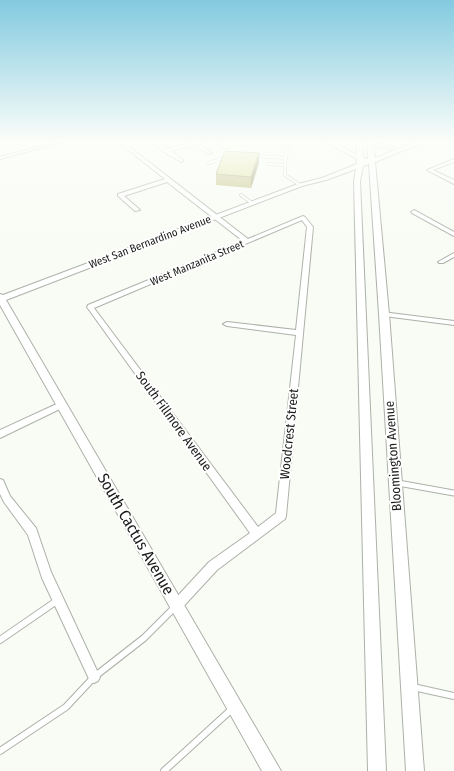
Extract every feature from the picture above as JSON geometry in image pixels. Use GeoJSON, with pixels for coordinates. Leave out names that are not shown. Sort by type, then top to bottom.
{"type":"FeatureCollection","features":[{"type":"Feature","properties":{"kind":"main road","name":"West San Bernardino Avenue"},"geometry":{"type":"LineString","coordinates":[[300,185],[312,177]]}},
{"type":"Feature","properties":{"kind":"main road","name":"West San Bernardino Avenue"},"geometry":{"type":"LineString","coordinates":[[0,298],[300,185],[327,177]]}},
{"type":"Feature","properties":{"kind":"main road","name":"Bloomington Avenue"},"geometry":{"type":"LineString","coordinates":[[363,177],[360,226],[376,768]]}},
{"type":"Feature","properties":{"kind":"main road","name":"Bloomington Avenue"},"geometry":{"type":"LineString","coordinates":[[366,177],[384,314],[414,771]]}},
{"type":"Feature","properties":{"kind":"main road","name":"South Cactus Avenue"},"geometry":{"type":"LineString","coordinates":[[0,298],[272,771]]}},
{"type":"Feature","properties":{"kind":"street"},"geometry":{"type":"LineString","coordinates":[[164,177],[248,241]]}},
{"type":"Feature","properties":{"kind":"street"},"geometry":{"type":"LineString","coordinates":[[444,177],[454,182]]}},
{"type":"Feature","properties":{"kind":"street"},"geometry":{"type":"LineString","coordinates":[[137,210],[120,195],[168,180]]}},
{"type":"Feature","properties":{"kind":"street"},"geometry":{"type":"LineString","coordinates":[[414,212],[454,234]]}},
{"type":"Feature","properties":{"kind":"street","name":"West Manzanita Street"},"geometry":{"type":"LineString","coordinates":[[90,307],[303,218]]}},
{"type":"Feature","properties":{"kind":"street","name":"Woodcrest Street"},"geometry":{"type":"LineString","coordinates":[[177,605],[213,566],[281,516],[310,227],[303,218]]}},
{"type":"Feature","properties":{"kind":"street"},"geometry":{"type":"LineString","coordinates":[[441,262],[454,255]]}},
{"type":"Feature","properties":{"kind":"street","name":"South Fillmore Avenue"},"geometry":{"type":"LineString","coordinates":[[90,307],[257,534]]}},
{"type":"Feature","properties":{"kind":"street"},"geometry":{"type":"LineString","coordinates":[[384,314],[454,323]]}},
{"type":"Feature","properties":{"kind":"street"},"geometry":{"type":"LineString","coordinates":[[227,324],[299,333]]}},
{"type":"Feature","properties":{"kind":"street"},"geometry":{"type":"LineString","coordinates":[[0,434],[61,405]]}},
{"type":"Feature","properties":{"kind":"street"},"geometry":{"type":"LineString","coordinates":[[0,483],[3,501],[32,532],[46,574],[94,677]]}},
{"type":"Feature","properties":{"kind":"lane"},"geometry":{"type":"LineString","coordinates":[[289,177],[300,185]]}},
{"type":"Feature","properties":{"kind":"lane"},"geometry":{"type":"LineString","coordinates":[[241,195],[252,203]]}},
{"type":"Feature","properties":{"kind":"lane"},"geometry":{"type":"LineString","coordinates":[[395,483],[454,493]]}},
{"type":"Feature","properties":{"kind":"lane"},"geometry":{"type":"LineString","coordinates":[[0,640],[58,600]]}},
{"type":"Feature","properties":{"kind":"lane"},"geometry":{"type":"LineString","coordinates":[[0,751],[66,707],[94,677],[144,638],[177,605]]}},
{"type":"Feature","properties":{"kind":"lane"},"geometry":{"type":"LineString","coordinates":[[409,686],[454,696]]}},
{"type":"Feature","properties":{"kind":"lane"},"geometry":{"type":"LineString","coordinates":[[164,771],[235,707]]}}]}
